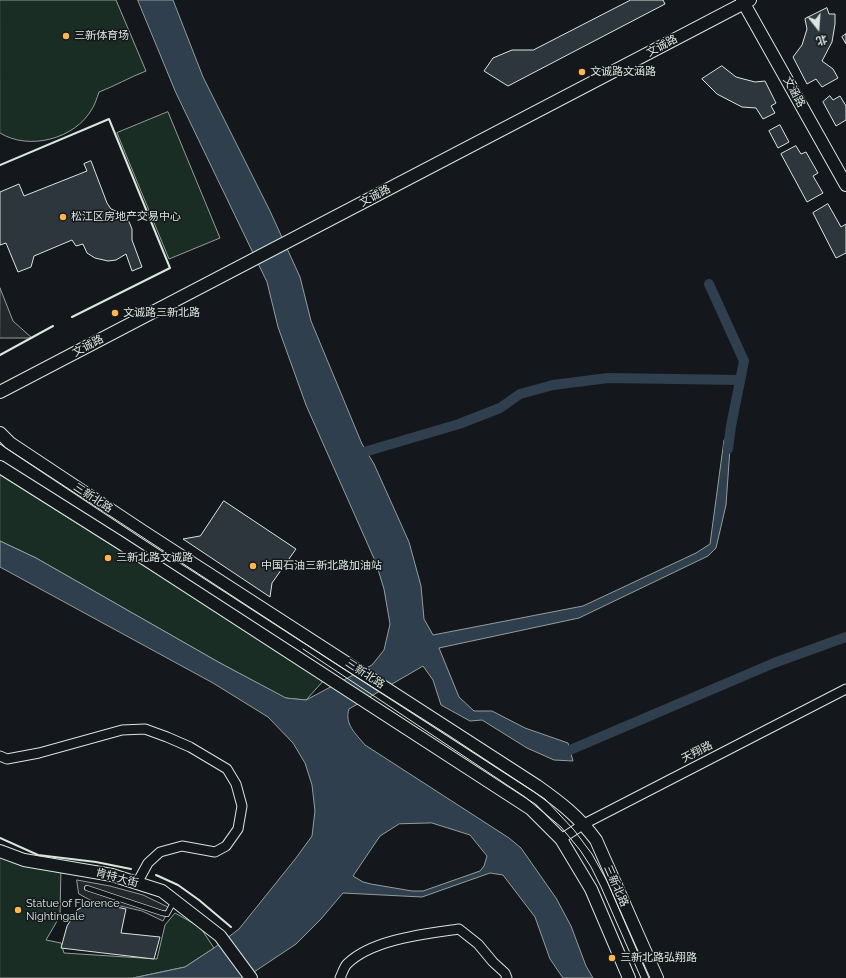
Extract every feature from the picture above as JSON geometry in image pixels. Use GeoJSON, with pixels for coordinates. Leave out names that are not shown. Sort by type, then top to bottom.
{"type":"FeatureCollection","features":[{"type":"Feature","properties":{"kind":"main road","name":"文涵路"},"geometry":{"type":"LineString","coordinates":[[745,1],[846,185]]}},
{"type":"Feature","properties":{"kind":"main road","name":"文诚路"},"geometry":{"type":"LineString","coordinates":[[0,392],[745,1]]}},
{"type":"Feature","properties":{"kind":"main road","name":"三新北路"},"geometry":{"type":"LineString","coordinates":[[0,433],[10,443],[391,690],[537,786],[568,809],[584,824],[596,840],[657,978]]}},
{"type":"Feature","properties":{"kind":"main road","name":"三新北路"},"geometry":{"type":"LineString","coordinates":[[0,467],[531,809],[562,839],[591,889],[630,978]]}},
{"type":"Feature","properties":{"kind":"main road","name":"肯特大街"},"geometry":{"type":"LineString","coordinates":[[0,850],[24,860],[112,875],[162,891],[220,936],[251,978]]}},
{"type":"Feature","properties":{"kind":"street","name":"天翔路"},"geometry":{"type":"LineString","coordinates":[[562,839],[584,824],[846,689]]}},
{"type":"Feature","properties":{"kind":"street"},"geometry":{"type":"LineString","coordinates":[[0,756],[7,759],[39,753],[122,730],[145,729],[190,747],[227,769],[236,784],[242,806],[238,829],[226,846],[215,852],[182,846],[160,852],[148,863],[137,883]]}},
{"type":"Feature","properties":{"kind":"street"},"geometry":{"type":"LineString","coordinates":[[340,978],[346,965],[370,948],[418,934],[459,929],[478,944],[493,962],[505,973],[507,978]]}},
{"type":"Feature","properties":{"kind":"lane"},"geometry":{"type":"LineString","coordinates":[[87,888],[167,914],[174,900]]}},
{"type":"Feature","properties":{"kind":"green space","name":"三新体育场"},"geometry":{"type":"Polygon","coordinates":[[[0,0],[116,0],[146,71],[99,92],[93,107],[84,119],[75,128],[63,135],[37,141],[24,141],[0,133],[0,0]]]}},
{"type":"Feature","properties":{"kind":"green space"},"geometry":{"type":"Polygon","coordinates":[[[168,112],[220,238],[169,259],[117,133],[168,112]]]}},
{"type":"Feature","properties":{"kind":"green space"},"geometry":{"type":"Polygon","coordinates":[[[0,475],[325,679],[306,700],[285,698],[220,663],[36,558],[0,541],[0,475]]]}},
{"type":"Feature","properties":{"kind":"green space"},"geometry":{"type":"Polygon","coordinates":[[[0,851],[61,866],[60,916],[46,940],[61,943],[64,953],[157,959],[165,925],[175,913],[200,927],[214,948],[185,967],[133,978],[0,978],[0,851]]]}},
{"type":"Feature","properties":{"kind":"shaded area"},"geometry":{"type":"Polygon","coordinates":[[[0,288],[13,321],[32,338],[0,338],[0,288]]]}},
{"type":"Feature","properties":{"kind":"shaded area"},"geometry":{"type":"Polygon","coordinates":[[[77,880],[110,886],[143,895],[170,908],[163,921],[142,911],[90,900],[79,894],[77,880]]]}},
{"type":"Feature","properties":{"kind":"water"},"geometry":{"type":"Polygon","coordinates":[[[138,0],[173,0],[203,77],[270,211],[300,277],[311,321],[362,444],[374,464],[409,542],[421,586],[424,619],[433,635],[583,606],[696,553],[710,544],[724,440],[731,434],[726,505],[716,548],[708,556],[579,618],[439,648],[459,697],[474,711],[492,711],[525,728],[568,743],[573,761],[554,760],[527,748],[482,720],[470,721],[441,705],[433,680],[423,666],[349,709],[349,724],[365,745],[509,838],[521,848],[556,898],[571,926],[586,966],[593,978],[563,978],[550,959],[535,917],[503,875],[490,873],[422,897],[343,893],[321,919],[296,944],[245,978],[133,978],[185,967],[239,929],[312,836],[315,811],[312,785],[305,763],[293,743],[268,717],[213,683],[0,567],[0,541],[36,558],[220,663],[286,698],[306,700],[372,665],[384,650],[390,624],[384,589],[376,563],[306,405],[278,327],[267,282],[176,93],[138,0]],[[432,823],[399,824],[380,836],[353,876],[363,882],[371,884],[412,891],[423,891],[480,871],[484,866],[487,856],[470,835],[432,823]]]}},
{"type":"Feature","properties":{"kind":"building"},"geometry":{"type":"Polygon","coordinates":[[[631,0],[663,0],[665,4],[508,86],[484,71],[493,58],[512,50],[533,50],[631,0]]]}},
{"type":"Feature","properties":{"kind":"building"},"geometry":{"type":"Polygon","coordinates":[[[827,8],[829,14],[835,14],[835,24],[832,42],[822,61],[833,69],[838,78],[822,87],[816,79],[807,84],[793,57],[802,45],[807,29],[805,19],[827,8]]]}},
{"type":"Feature","properties":{"kind":"building"},"geometry":{"type":"Polygon","coordinates":[[[846,34],[846,44],[842,37],[846,34]]]}},
{"type":"Feature","properties":{"kind":"building"},"geometry":{"type":"Polygon","coordinates":[[[722,66],[736,77],[755,82],[765,81],[776,103],[771,106],[775,113],[763,119],[756,108],[742,107],[717,94],[702,79],[722,66]]]}},
{"type":"Feature","properties":{"kind":"building"},"geometry":{"type":"Polygon","coordinates":[[[830,96],[833,100],[840,96],[846,106],[846,120],[836,126],[823,102],[830,96]]]}},
{"type":"Feature","properties":{"kind":"building"},"geometry":{"type":"Polygon","coordinates":[[[780,125],[789,142],[778,148],[769,131],[780,125]]]}},
{"type":"Feature","properties":{"kind":"building"},"geometry":{"type":"Polygon","coordinates":[[[796,146],[801,154],[806,152],[818,173],[813,176],[823,193],[807,202],[781,154],[796,146]]]}},
{"type":"Feature","properties":{"kind":"building","name":"松江区房地产交易中心"},"geometry":{"type":"Polygon","coordinates":[[[91,161],[107,203],[111,209],[123,214],[130,224],[132,229],[132,240],[142,267],[132,271],[126,254],[116,260],[108,261],[95,258],[87,253],[83,244],[76,246],[72,240],[34,256],[31,267],[18,272],[6,243],[0,245],[0,192],[19,184],[24,196],[87,171],[84,164],[91,161]]]}},
{"type":"Feature","properties":{"kind":"building"},"geometry":{"type":"Polygon","coordinates":[[[828,204],[841,227],[846,224],[846,253],[836,258],[813,213],[828,204]]]}},
{"type":"Feature","properties":{"kind":"building","name":"中国石油三新北路加油站"},"geometry":{"type":"Polygon","coordinates":[[[224,501],[296,549],[272,583],[270,597],[183,539],[200,536],[224,501]]]}},
{"type":"Feature","properties":{"kind":"building"},"geometry":{"type":"Polygon","coordinates":[[[96,903],[126,909],[121,933],[160,937],[154,959],[61,948],[67,926],[77,910],[86,905],[96,903]]]}},
{"type":"Feature","properties":{"kind":"waterway"},"geometry":{"type":"LineString","coordinates":[[709,284],[744,361],[728,449]]}},
{"type":"Feature","properties":{"kind":"waterway"},"geometry":{"type":"LineString","coordinates":[[354,455],[459,424],[500,408],[520,394],[553,385],[608,378],[740,380]]}},
{"type":"Feature","properties":{"kind":"waterway"},"geometry":{"type":"LineString","coordinates":[[558,750],[563,753],[774,663],[846,637]]}},
{"type":"Feature","properties":{"kind":"tram line"},"geometry":{"type":"LineString","coordinates":[[0,444],[545,799],[574,830],[592,854],[607,881],[649,978]]}},
{"type":"Feature","properties":{"kind":"tram line"},"geometry":{"type":"LineString","coordinates":[[303,649],[525,797],[561,827],[580,850],[591,867],[641,978]]}},
{"type":"Feature","properties":{"kind":"wall"},"geometry":{"type":"LineString","coordinates":[[0,165],[109,119],[170,268],[72,317]]}},
{"type":"Feature","properties":{"kind":"wall"},"geometry":{"type":"LineString","coordinates":[[0,355],[53,326]]}},
{"type":"Feature","properties":{"kind":"wall"},"geometry":{"type":"LineString","coordinates":[[0,838],[38,855],[96,862],[131,869]]}},
{"type":"Feature","properties":{"kind":"wall"},"geometry":{"type":"LineString","coordinates":[[156,875],[178,885],[199,900],[231,927]]}},
{"type":"Feature","properties":{"kind":"place","name":"三新体育场"},"geometry":{"type":"Point","coordinates":[66,36]}},
{"type":"Feature","properties":{"kind":"place","name":"文诚路文涵路"},"geometry":{"type":"Point","coordinates":[582,72]}},
{"type":"Feature","properties":{"kind":"place","name":"松江区房地产交易中心"},"geometry":{"type":"Point","coordinates":[63,217]}},
{"type":"Feature","properties":{"kind":"place","name":"文诚路三新北路"},"geometry":{"type":"Point","coordinates":[115,313]}},
{"type":"Feature","properties":{"kind":"place","name":"三新北路文诚路"},"geometry":{"type":"Point","coordinates":[108,558]}},
{"type":"Feature","properties":{"kind":"place","name":"中国石油三新北路加油站"},"geometry":{"type":"Point","coordinates":[253,566]}},
{"type":"Feature","properties":{"kind":"place","name":"Statue of Florence Nightingale"},"geometry":{"type":"Point","coordinates":[18,910]}},
{"type":"Feature","properties":{"kind":"place","name":"三新北路弘翔路"},"geometry":{"type":"Point","coordinates":[612,958]}}]}
